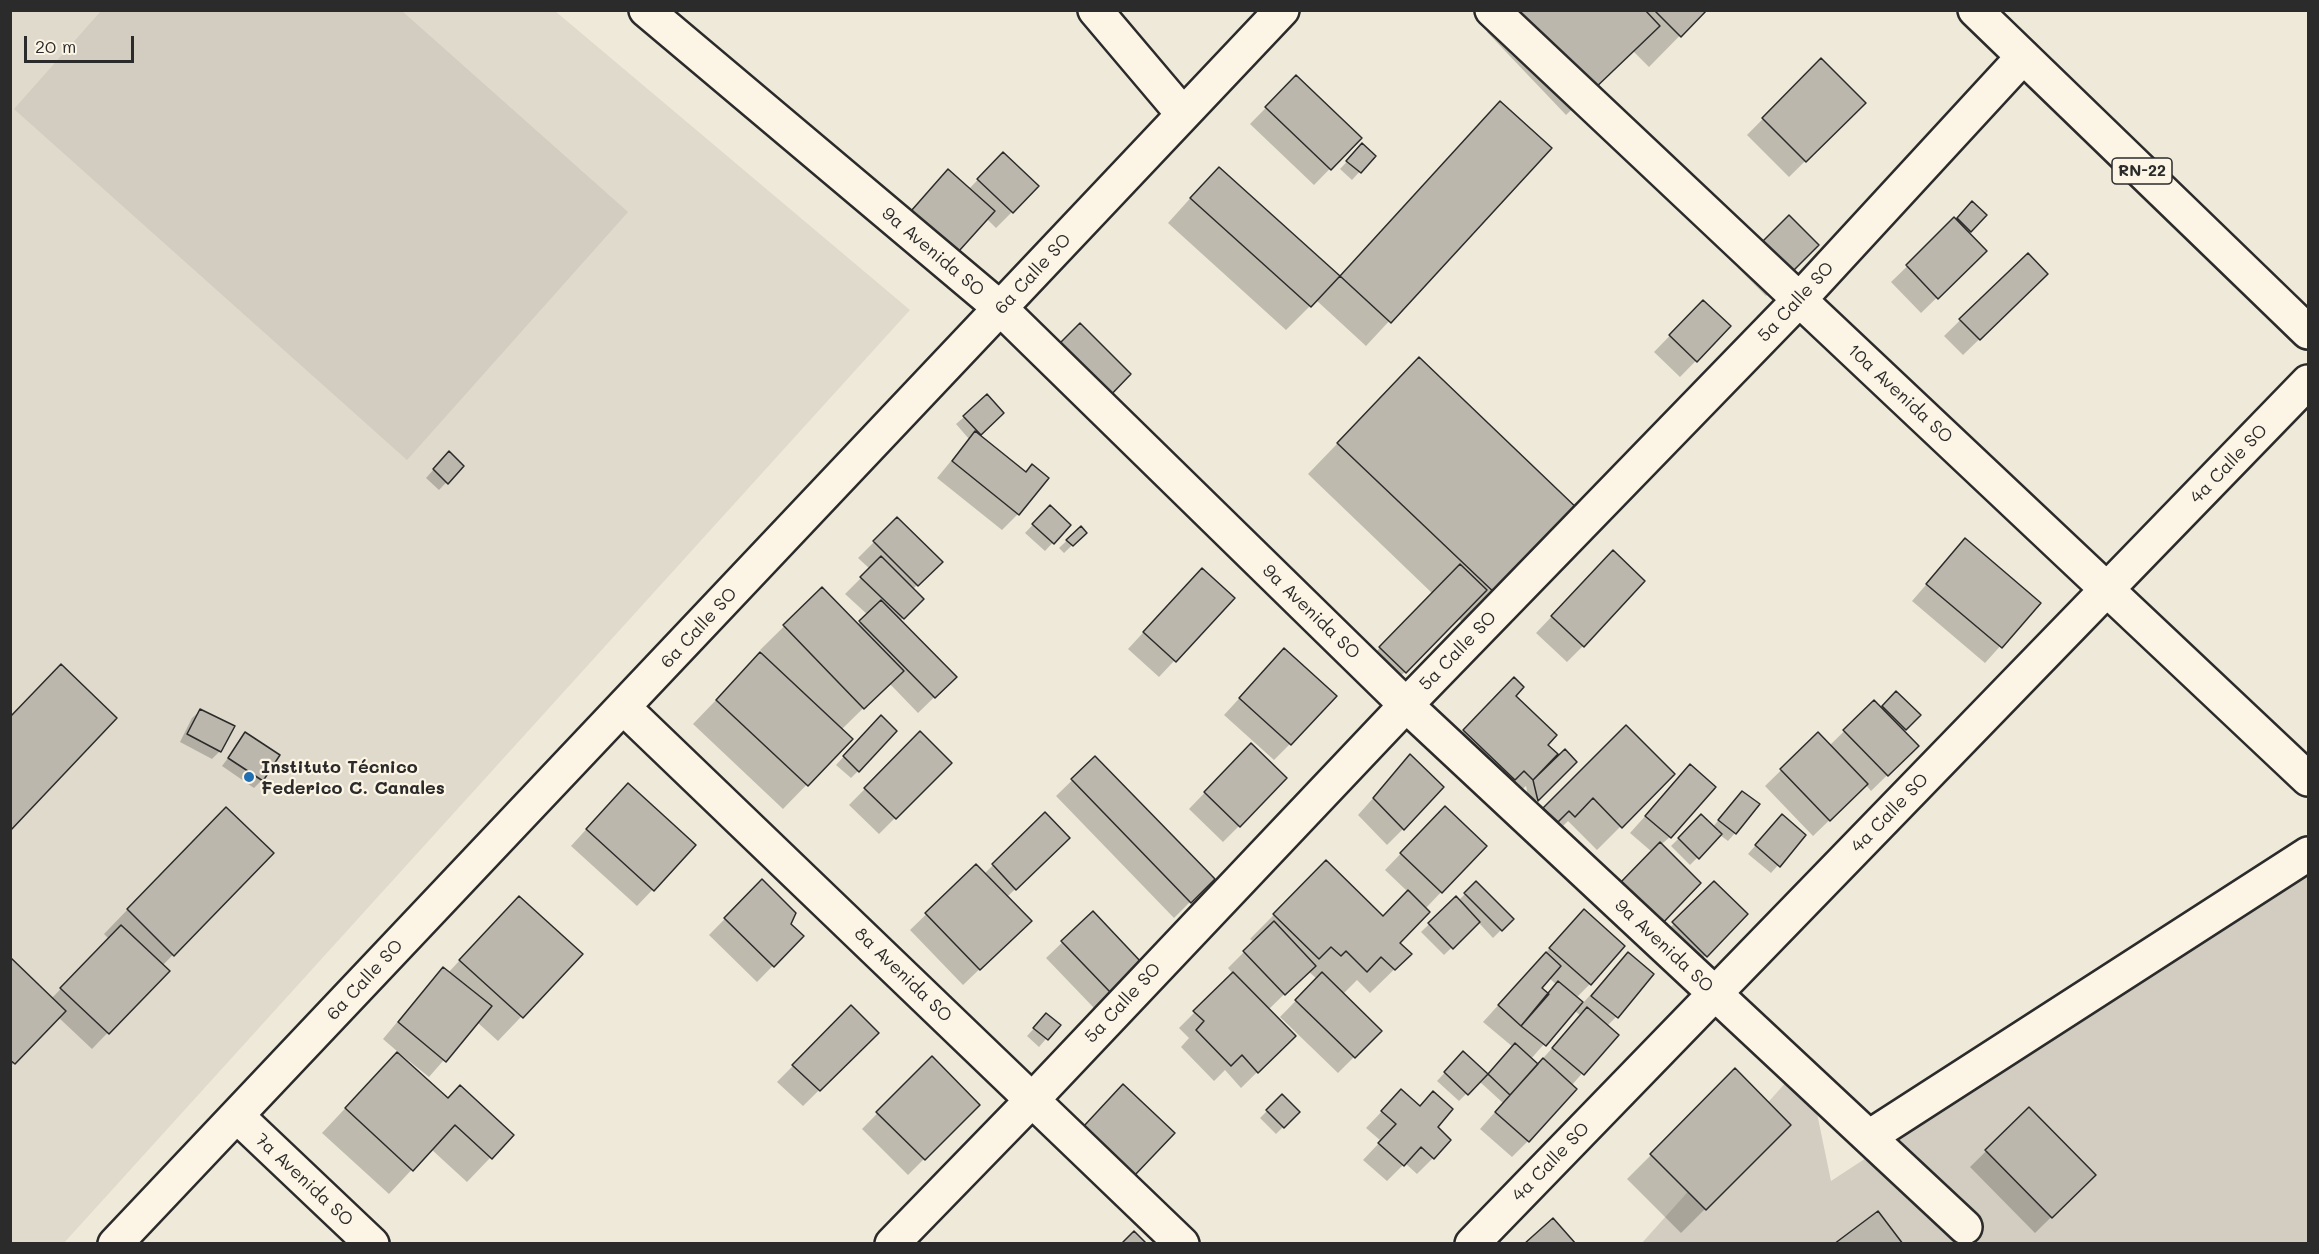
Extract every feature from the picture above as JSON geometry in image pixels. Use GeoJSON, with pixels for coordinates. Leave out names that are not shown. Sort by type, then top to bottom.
{"type":"FeatureCollection","features":[{"type":"Feature","properties":{"kind":"street","name":"9a Avenida SO"},"geometry":{"type":"LineString","coordinates":[[646,10],[1000,308],[1406,705],[1965,1227]]}},
{"type":"Feature","properties":{"kind":"street"},"geometry":{"type":"LineString","coordinates":[[1095,10],[1183,114]]}},
{"type":"Feature","properties":{"kind":"street","name":"6a Calle SO"},"geometry":{"type":"LineString","coordinates":[[115,1244],[1282,10]]}},
{"type":"Feature","properties":{"kind":"street","name":"10a Avenida SO"},"geometry":{"type":"LineString","coordinates":[[1492,10],[2308,778]]}},
{"type":"Feature","properties":{"kind":"street","name":"RN-22"},"geometry":{"type":"LineString","coordinates":[[1975,10],[2308,332]]}},
{"type":"Feature","properties":{"kind":"street","name":"5a Calle SO"},"geometry":{"type":"LineString","coordinates":[[892,1244],[1032,1100],[1406,705],[1799,300],[2023,57]]}},
{"type":"Feature","properties":{"kind":"street","name":"4a Calle SO"},"geometry":{"type":"LineString","coordinates":[[1472,1244],[2308,382]]}},
{"type":"Feature","properties":{"kind":"street","name":"8a Avenida SO"},"geometry":{"type":"LineString","coordinates":[[624,708],[1182,1244]]}},
{"type":"Feature","properties":{"kind":"street"},"geometry":{"type":"LineString","coordinates":[[1869,1137],[2308,854]]}},
{"type":"Feature","properties":{"kind":"street","name":"7a Avenida SO"},"geometry":{"type":"LineString","coordinates":[[237,1116],[372,1244]]}},
{"type":"Feature","properties":{"kind":"shaded area","name":"Instituto Técnico Federico C. Canales"},"geometry":{"type":"Polygon","coordinates":[[[10,11],[555,11],[910,310],[63,1244],[10,1243],[10,11]]]}},
{"type":"Feature","properties":{"kind":"shaded area"},"geometry":{"type":"Polygon","coordinates":[[[101,11],[402,11],[628,212],[407,460],[14,109],[101,11]]]}},
{"type":"Feature","properties":{"kind":"shaded area"},"geometry":{"type":"Polygon","coordinates":[[[2308,869],[2308,1243],[1641,1244],[1806,1060],[1831,1181],[2308,869]]]}},
{"type":"Feature","properties":{"kind":"building"},"geometry":{"type":"Polygon","coordinates":[[[1513,10],[1645,10],[1660,26],[1591,92],[1513,10]]]}},
{"type":"Feature","properties":{"kind":"building"},"geometry":{"type":"Polygon","coordinates":[[[1654,10],[1707,10],[1681,37],[1654,10]]]}},
{"type":"Feature","properties":{"kind":"building"},"geometry":{"type":"Polygon","coordinates":[[[1821,58],[1866,103],[1806,162],[1762,118],[1821,58]]]}},
{"type":"Feature","properties":{"kind":"building"},"geometry":{"type":"Polygon","coordinates":[[[1296,75],[1362,138],[1331,170],[1265,107],[1296,75]]]}},
{"type":"Feature","properties":{"kind":"building"},"geometry":{"type":"Polygon","coordinates":[[[1500,101],[1552,148],[1391,323],[1340,276],[1500,101]]]}},
{"type":"Feature","properties":{"kind":"building"},"geometry":{"type":"Polygon","coordinates":[[[1362,143],[1376,156],[1361,173],[1346,161],[1362,143]]]}},
{"type":"Feature","properties":{"kind":"building"},"geometry":{"type":"Polygon","coordinates":[[[1003,152],[1039,186],[1013,213],[977,179],[1003,152]]]}},
{"type":"Feature","properties":{"kind":"building"},"geometry":{"type":"Polygon","coordinates":[[[1219,167],[1340,276],[1311,307],[1190,198],[1219,167]]]}},
{"type":"Feature","properties":{"kind":"building"},"geometry":{"type":"Polygon","coordinates":[[[948,169],[995,211],[950,261],[904,219],[948,169]]]}},
{"type":"Feature","properties":{"kind":"building"},"geometry":{"type":"Polygon","coordinates":[[[1972,201],[1987,215],[1971,232],[1957,218],[1972,201]]]}},
{"type":"Feature","properties":{"kind":"building"},"geometry":{"type":"Polygon","coordinates":[[[1789,215],[1819,245],[1783,281],[1753,251],[1789,215]]]}},
{"type":"Feature","properties":{"kind":"building"},"geometry":{"type":"Polygon","coordinates":[[[1954,217],[1987,251],[1938,299],[1906,265],[1954,217]]]}},
{"type":"Feature","properties":{"kind":"building"},"geometry":{"type":"Polygon","coordinates":[[[2028,253],[2048,274],[1980,340],[1959,319],[2028,253]]]}},
{"type":"Feature","properties":{"kind":"building"},"geometry":{"type":"Polygon","coordinates":[[[1703,300],[1731,326],[1697,362],[1669,335],[1703,300]]]}},
{"type":"Feature","properties":{"kind":"building"},"geometry":{"type":"Polygon","coordinates":[[[1080,323],[1131,374],[1106,400],[1055,348],[1080,323]]]}},
{"type":"Feature","properties":{"kind":"building"},"geometry":{"type":"Polygon","coordinates":[[[1419,357],[1582,513],[1500,598],[1337,443],[1419,357]]]}},
{"type":"Feature","properties":{"kind":"building"},"geometry":{"type":"Polygon","coordinates":[[[987,394],[1004,413],[981,435],[963,416],[987,394]]]}},
{"type":"Feature","properties":{"kind":"building"},"geometry":{"type":"Polygon","coordinates":[[[975,431],[1026,472],[1032,464],[1049,478],[1019,515],[952,461],[975,431]]]}},
{"type":"Feature","properties":{"kind":"building"},"geometry":{"type":"Polygon","coordinates":[[[449,451],[464,466],[448,484],[433,469],[449,451]]]}},
{"type":"Feature","properties":{"kind":"building"},"geometry":{"type":"Polygon","coordinates":[[[1050,505],[1071,525],[1054,544],[1032,524],[1050,505]]]}},
{"type":"Feature","properties":{"kind":"building"},"geometry":{"type":"Polygon","coordinates":[[[897,517],[943,562],[918,586],[873,541],[897,517]]]}},
{"type":"Feature","properties":{"kind":"building"},"geometry":{"type":"Polygon","coordinates":[[[1081,526],[1087,533],[1073,546],[1066,540],[1081,526]]]}},
{"type":"Feature","properties":{"kind":"building"},"geometry":{"type":"Polygon","coordinates":[[[1965,538],[2041,603],[2002,648],[1926,584],[1965,538]]]}},
{"type":"Feature","properties":{"kind":"building"},"geometry":{"type":"Polygon","coordinates":[[[1613,550],[1645,581],[1584,647],[1551,616],[1613,550]]]}},
{"type":"Feature","properties":{"kind":"building"},"geometry":{"type":"Polygon","coordinates":[[[881,556],[924,599],[904,619],[860,577],[881,556]]]}},
{"type":"Feature","properties":{"kind":"building"},"geometry":{"type":"Polygon","coordinates":[[[1460,564],[1487,590],[1406,673],[1379,647],[1460,564]]]}},
{"type":"Feature","properties":{"kind":"building"},"geometry":{"type":"Polygon","coordinates":[[[1202,568],[1235,598],[1176,662],[1143,632],[1202,568]]]}},
{"type":"Feature","properties":{"kind":"building"},"geometry":{"type":"Polygon","coordinates":[[[822,587],[904,671],[864,709],[783,625],[822,587]]]}},
{"type":"Feature","properties":{"kind":"building"},"geometry":{"type":"Polygon","coordinates":[[[881,600],[957,677],[935,698],[859,621],[881,600]]]}},
{"type":"Feature","properties":{"kind":"building"},"geometry":{"type":"Polygon","coordinates":[[[1284,648],[1337,696],[1291,745],[1239,698],[1284,648]]]}},
{"type":"Feature","properties":{"kind":"building"},"geometry":{"type":"Polygon","coordinates":[[[760,652],[853,739],[808,786],[716,700],[760,652]]]}},
{"type":"Feature","properties":{"kind":"building"},"geometry":{"type":"Polygon","coordinates":[[[61,664],[117,718],[10,831],[10,717],[61,664]]]}},
{"type":"Feature","properties":{"kind":"building"},"geometry":{"type":"Polygon","coordinates":[[[1514,677],[1524,687],[1516,696],[1557,735],[1548,745],[1558,754],[1533,780],[1524,771],[1515,780],[1463,730],[1514,677]]]}},
{"type":"Feature","properties":{"kind":"building"},"geometry":{"type":"Polygon","coordinates":[[[1896,691],[1921,715],[1906,730],[1882,706],[1896,691]]]}},
{"type":"Feature","properties":{"kind":"building"},"geometry":{"type":"Polygon","coordinates":[[[1874,700],[1919,746],[1888,776],[1843,730],[1874,700]]]}},
{"type":"Feature","properties":{"kind":"building"},"geometry":{"type":"Polygon","coordinates":[[[200,709],[235,726],[221,752],[187,734],[200,709]]]}},
{"type":"Feature","properties":{"kind":"building"},"geometry":{"type":"Polygon","coordinates":[[[881,715],[897,731],[859,772],[843,756],[881,715]]]}},
{"type":"Feature","properties":{"kind":"building"},"geometry":{"type":"Polygon","coordinates":[[[1626,725],[1675,774],[1622,828],[1593,798],[1575,817],[1569,811],[1558,822],[1543,808],[1626,725]]]}},
{"type":"Feature","properties":{"kind":"building"},"geometry":{"type":"Polygon","coordinates":[[[920,731],[952,763],[896,819],[864,788],[920,731]]]}},
{"type":"Feature","properties":{"kind":"building"},"geometry":{"type":"Polygon","coordinates":[[[245,732],[280,755],[263,781],[228,758],[245,732]]]}},
{"type":"Feature","properties":{"kind":"building"},"geometry":{"type":"Polygon","coordinates":[[[1818,732],[1868,784],[1830,821],[1780,769],[1818,732]]]}},
{"type":"Feature","properties":{"kind":"building"},"geometry":{"type":"Polygon","coordinates":[[[1251,743],[1287,778],[1240,827],[1204,792],[1251,743]]]}},
{"type":"Feature","properties":{"kind":"building"},"geometry":{"type":"Polygon","coordinates":[[[1565,749],[1577,762],[1538,801],[1533,780],[1565,749]]]}},
{"type":"Feature","properties":{"kind":"building"},"geometry":{"type":"Polygon","coordinates":[[[1410,754],[1444,787],[1404,830],[1373,798],[1410,754]]]}},
{"type":"Feature","properties":{"kind":"building"},"geometry":{"type":"Polygon","coordinates":[[[1095,756],[1215,879],[1191,903],[1071,779],[1095,756]]]}},
{"type":"Feature","properties":{"kind":"building"},"geometry":{"type":"Polygon","coordinates":[[[1690,764],[1716,787],[1671,838],[1645,816],[1690,764]]]}},
{"type":"Feature","properties":{"kind":"building"},"geometry":{"type":"Polygon","coordinates":[[[628,783],[696,845],[654,891],[586,829],[628,783]]]}},
{"type":"Feature","properties":{"kind":"building"},"geometry":{"type":"Polygon","coordinates":[[[1742,791],[1760,804],[1736,834],[1718,820],[1742,791]]]}},
{"type":"Feature","properties":{"kind":"building"},"geometry":{"type":"Polygon","coordinates":[[[1445,806],[1487,846],[1442,893],[1400,853],[1445,806]]]}},
{"type":"Feature","properties":{"kind":"building"},"geometry":{"type":"Polygon","coordinates":[[[226,807],[274,853],[174,956],[127,909],[226,807]]]}},
{"type":"Feature","properties":{"kind":"building"},"geometry":{"type":"Polygon","coordinates":[[[1045,812],[1070,838],[1016,890],[992,864],[1045,812]]]}},
{"type":"Feature","properties":{"kind":"building"},"geometry":{"type":"Polygon","coordinates":[[[1701,814],[1722,834],[1699,859],[1678,838],[1701,814]]]}},
{"type":"Feature","properties":{"kind":"building"},"geometry":{"type":"Polygon","coordinates":[[[1782,814],[1806,835],[1780,867],[1755,845],[1782,814]]]}},
{"type":"Feature","properties":{"kind":"building"},"geometry":{"type":"Polygon","coordinates":[[[1660,842],[1701,883],[1659,927],[1617,886],[1660,842]]]}},
{"type":"Feature","properties":{"kind":"building"},"geometry":{"type":"Polygon","coordinates":[[[1326,860],[1383,916],[1408,890],[1430,912],[1400,943],[1412,954],[1395,970],[1381,957],[1367,972],[1346,951],[1341,956],[1331,947],[1319,959],[1273,914],[1326,860]]]}},
{"type":"Feature","properties":{"kind":"building"},"geometry":{"type":"Polygon","coordinates":[[[976,864],[1032,921],[980,970],[925,913],[976,864]]]}},
{"type":"Feature","properties":{"kind":"building"},"geometry":{"type":"Polygon","coordinates":[[[762,879],[796,913],[791,924],[804,936],[774,967],[724,918],[762,879]]]}},
{"type":"Feature","properties":{"kind":"building"},"geometry":{"type":"Polygon","coordinates":[[[1476,881],[1514,919],[1502,931],[1464,893],[1476,881]]]}},
{"type":"Feature","properties":{"kind":"building"},"geometry":{"type":"Polygon","coordinates":[[[1714,881],[1748,914],[1707,957],[1672,922],[1714,881]]]}},
{"type":"Feature","properties":{"kind":"building"},"geometry":{"type":"Polygon","coordinates":[[[519,896],[583,954],[523,1018],[459,960],[519,896]]]}},
{"type":"Feature","properties":{"kind":"building"},"geometry":{"type":"Polygon","coordinates":[[[1456,896],[1480,922],[1453,949],[1428,923],[1456,896]]]}},
{"type":"Feature","properties":{"kind":"building"},"geometry":{"type":"Polygon","coordinates":[[[1584,909],[1625,946],[1591,985],[1549,948],[1584,909]]]}},
{"type":"Feature","properties":{"kind":"building"},"geometry":{"type":"Polygon","coordinates":[[[1093,911],[1142,963],[1111,993],[1061,941],[1093,911]]]}},
{"type":"Feature","properties":{"kind":"building"},"geometry":{"type":"Polygon","coordinates":[[[1274,921],[1316,966],[1285,995],[1243,951],[1274,921]]]}},
{"type":"Feature","properties":{"kind":"building"},"geometry":{"type":"Polygon","coordinates":[[[121,925],[170,971],[109,1034],[60,988],[121,925]]]}},
{"type":"Feature","properties":{"kind":"building"},"geometry":{"type":"Polygon","coordinates":[[[1546,952],[1561,966],[1542,988],[1549,994],[1521,1026],[1498,1005],[1546,952]]]}},
{"type":"Feature","properties":{"kind":"building"},"geometry":{"type":"Polygon","coordinates":[[[1628,952],[1654,974],[1618,1018],[1591,996],[1628,952]]]}},
{"type":"Feature","properties":{"kind":"building"},"geometry":{"type":"Polygon","coordinates":[[[10,957],[66,1011],[15,1064],[10,1060],[10,957]]]}},
{"type":"Feature","properties":{"kind":"building"},"geometry":{"type":"Polygon","coordinates":[[[443,967],[492,1006],[446,1062],[398,1022],[443,967]]]}},
{"type":"Feature","properties":{"kind":"building"},"geometry":{"type":"Polygon","coordinates":[[[1233,972],[1296,1036],[1258,1073],[1242,1055],[1231,1066],[1196,1030],[1204,1021],[1193,1011],[1233,972]]]}},
{"type":"Feature","properties":{"kind":"building"},"geometry":{"type":"Polygon","coordinates":[[[1322,972],[1382,1031],[1355,1058],[1295,1000],[1322,972]]]}},
{"type":"Feature","properties":{"kind":"building"},"geometry":{"type":"Polygon","coordinates":[[[1558,981],[1583,1002],[1546,1046],[1521,1026],[1558,981]]]}},
{"type":"Feature","properties":{"kind":"building"},"geometry":{"type":"Polygon","coordinates":[[[851,1005],[879,1033],[820,1091],[792,1065],[851,1005]]]}},
{"type":"Feature","properties":{"kind":"building"},"geometry":{"type":"Polygon","coordinates":[[[1587,1007],[1619,1035],[1584,1075],[1552,1048],[1587,1007]]]}},
{"type":"Feature","properties":{"kind":"building"},"geometry":{"type":"Polygon","coordinates":[[[1046,1013],[1061,1025],[1048,1040],[1033,1028],[1046,1013]]]}},
{"type":"Feature","properties":{"kind":"building"},"geometry":{"type":"Polygon","coordinates":[[[1515,1043],[1538,1064],[1510,1095],[1488,1074],[1515,1043]]]}},
{"type":"Feature","properties":{"kind":"building"},"geometry":{"type":"Polygon","coordinates":[[[1463,1051],[1488,1074],[1468,1095],[1444,1072],[1463,1051]]]}},
{"type":"Feature","properties":{"kind":"building"},"geometry":{"type":"Polygon","coordinates":[[[397,1052],[448,1098],[460,1085],[514,1135],[492,1159],[455,1125],[413,1171],[345,1108],[397,1052]]]}},
{"type":"Feature","properties":{"kind":"building"},"geometry":{"type":"Polygon","coordinates":[[[932,1056],[980,1105],[925,1160],[876,1112],[932,1056]]]}},
{"type":"Feature","properties":{"kind":"building"},"geometry":{"type":"Polygon","coordinates":[[[1543,1058],[1577,1089],[1529,1142],[1495,1112],[1543,1058]]]}},
{"type":"Feature","properties":{"kind":"building"},"geometry":{"type":"Polygon","coordinates":[[[1735,1068],[1791,1125],[1706,1210],[1650,1154],[1735,1068]]]}},
{"type":"Feature","properties":{"kind":"building"},"geometry":{"type":"Polygon","coordinates":[[[1123,1084],[1175,1133],[1134,1176],[1083,1127],[1123,1084]]]}},
{"type":"Feature","properties":{"kind":"building"},"geometry":{"type":"Polygon","coordinates":[[[1401,1089],[1420,1106],[1433,1091],[1453,1109],[1438,1127],[1451,1140],[1434,1159],[1421,1147],[1404,1166],[1378,1143],[1396,1124],[1381,1111],[1401,1089]]]}},
{"type":"Feature","properties":{"kind":"building"},"geometry":{"type":"Polygon","coordinates":[[[1282,1094],[1300,1112],[1284,1128],[1266,1110],[1282,1094]]]}},
{"type":"Feature","properties":{"kind":"building"},"geometry":{"type":"Polygon","coordinates":[[[2029,1107],[2096,1175],[2052,1218],[1985,1150],[2029,1107]]]}},
{"type":"Feature","properties":{"kind":"building"},"geometry":{"type":"Polygon","coordinates":[[[1878,1211],[1903,1244],[1834,1244],[1878,1211]]]}},
{"type":"Feature","properties":{"kind":"building"},"geometry":{"type":"Polygon","coordinates":[[[1553,1218],[1576,1244],[1524,1244],[1553,1218]]]}},
{"type":"Feature","properties":{"kind":"building"},"geometry":{"type":"Polygon","coordinates":[[[1134,1231],[1147,1244],[1121,1244],[1134,1231]]]}},
{"type":"Feature","properties":{"kind":"place","name":"Instituto Técnico Federico C. Canales"},"geometry":{"type":"Point","coordinates":[249,777]}}]}
